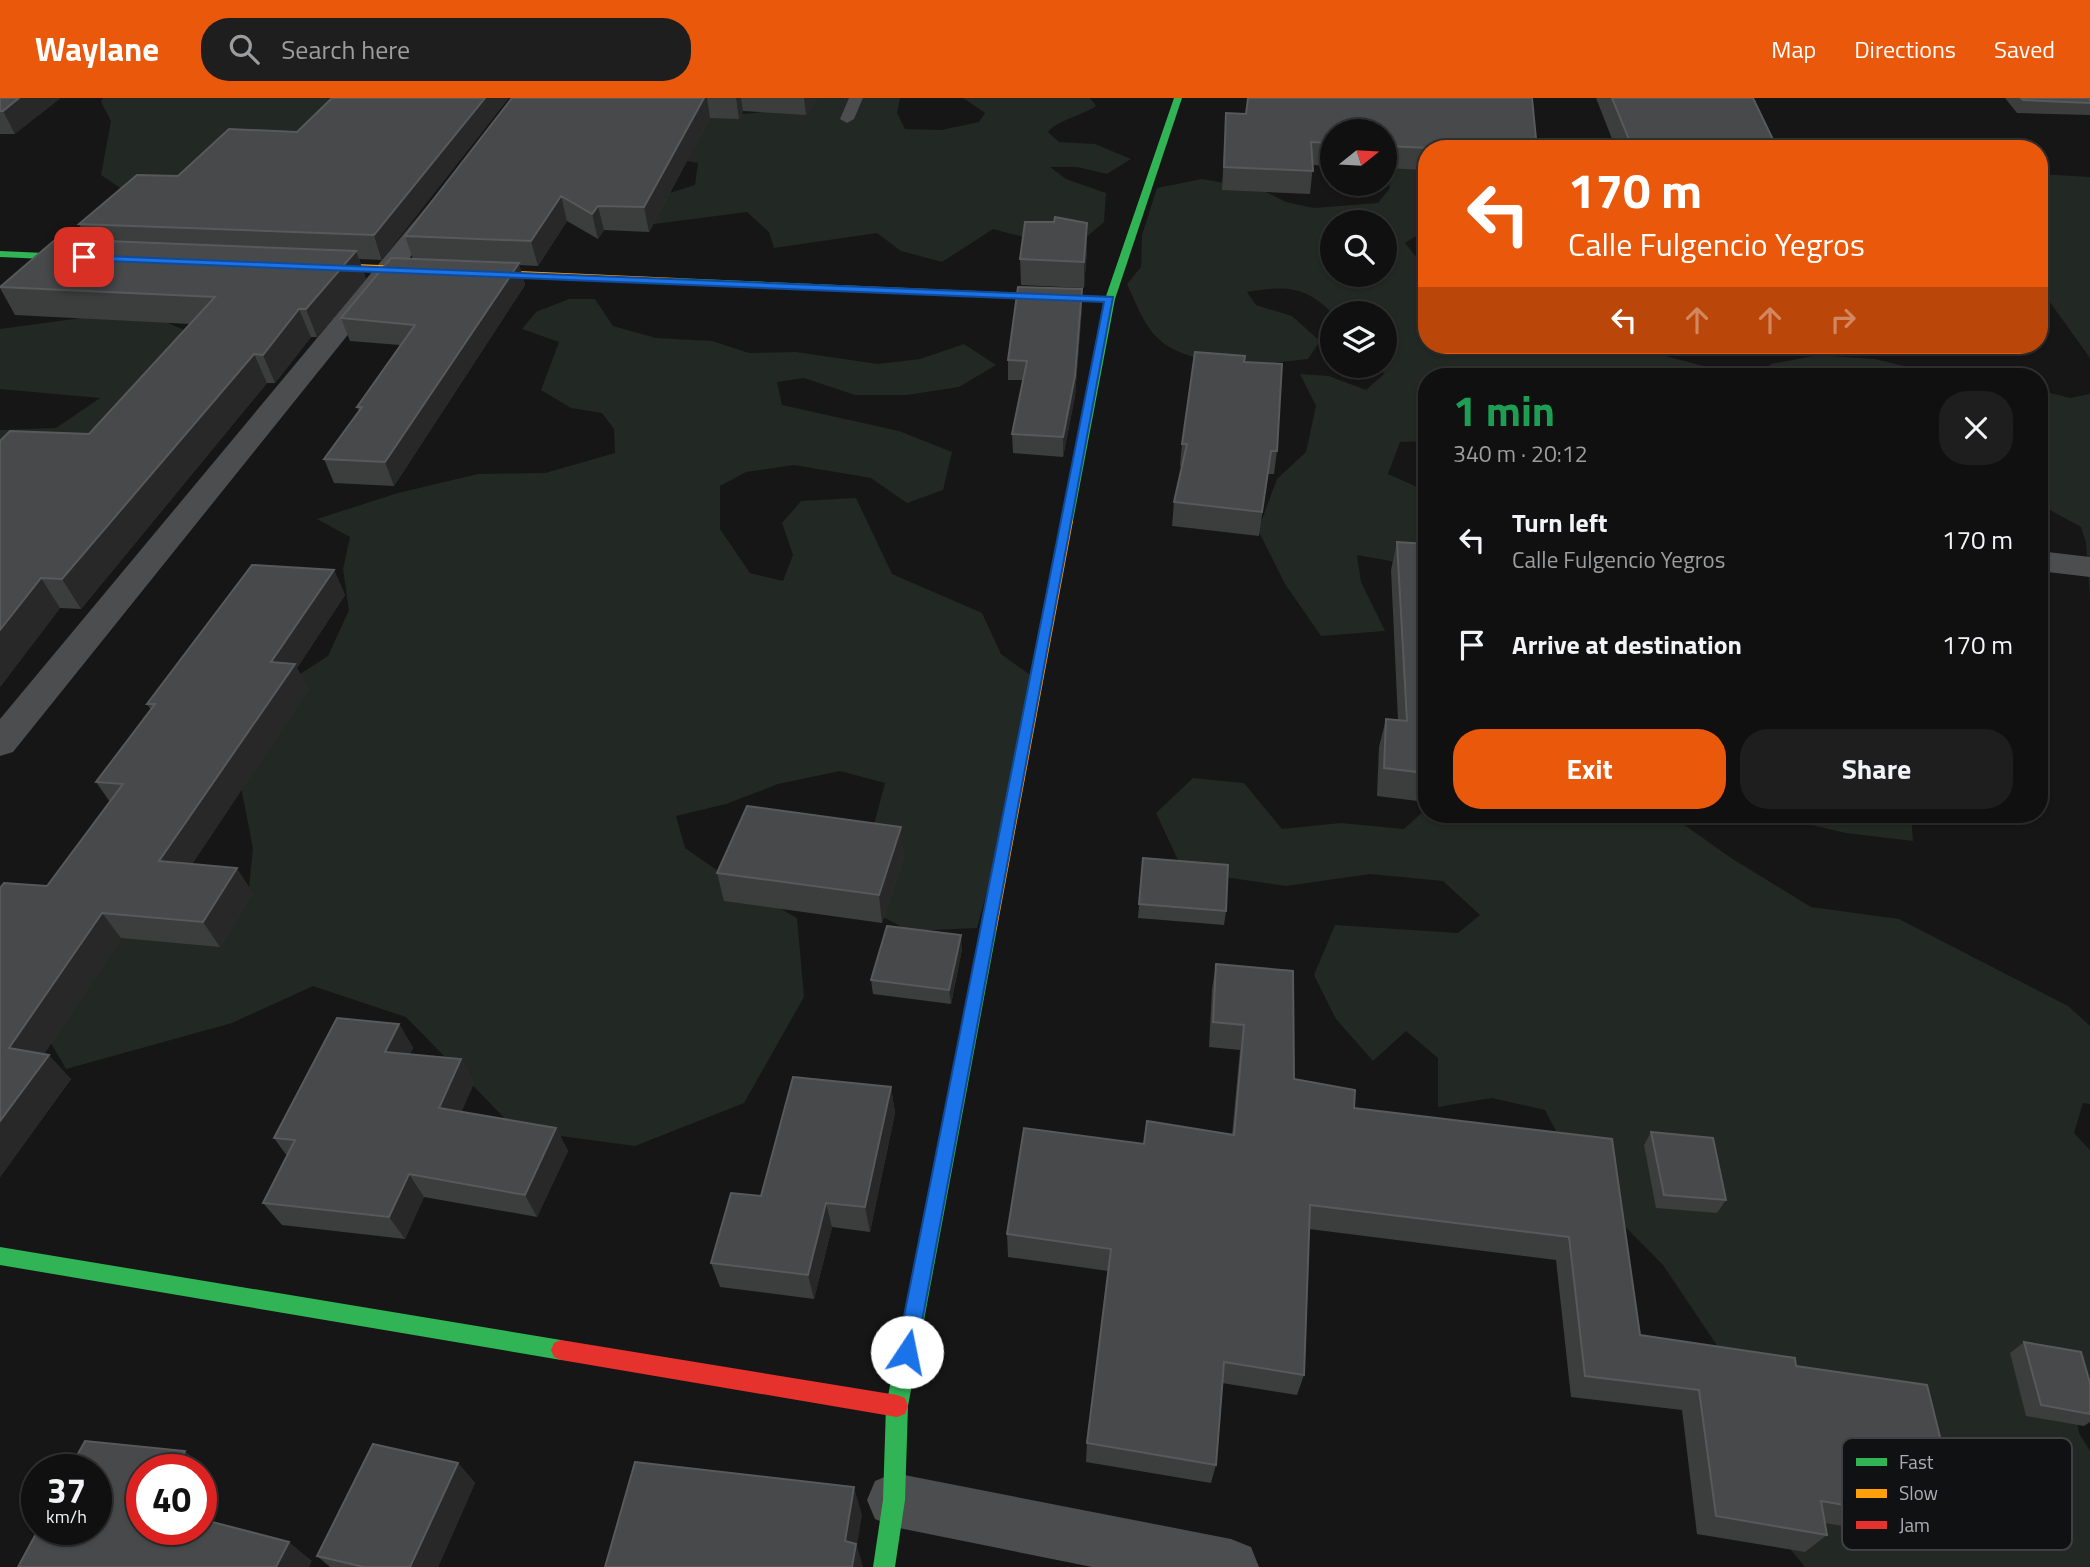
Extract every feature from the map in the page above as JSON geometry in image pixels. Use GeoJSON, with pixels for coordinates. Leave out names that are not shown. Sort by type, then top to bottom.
{"type":"FeatureCollection","features":[{"type":"Feature","properties":{"kind":"street"},"geometry":{"type":"LineString","coordinates":[[884,1567],[894,1500],[897,1406],[1096,299],[1178,98]]}},
{"type":"Feature","properties":{"kind":"street"},"geometry":{"type":"LineString","coordinates":[[0,743],[392,268],[457,183]]}},
{"type":"Feature","properties":{"kind":"street"},"geometry":{"type":"LineString","coordinates":[[0,254],[112,258]]}},
{"type":"Feature","properties":{"kind":"street"},"geometry":{"type":"LineString","coordinates":[[294,265],[1096,299]]}},
{"type":"Feature","properties":{"kind":"street"},"geometry":{"type":"LineString","coordinates":[[2048,562],[2090,567]]}},
{"type":"Feature","properties":{"kind":"street"},"geometry":{"type":"LineString","coordinates":[[0,1256],[897,1406]]}},
{"type":"Feature","properties":{"kind":"street"},"geometry":{"type":"LineString","coordinates":[[894,1500],[1231,1567]]}},
{"type":"Feature","properties":{"kind":"lane"},"geometry":{"type":"LineString","coordinates":[[847,119],[856,98]]}},
{"type":"Feature","properties":{"kind":"shaded area"},"geometry":{"type":"Polygon","coordinates":[[[103,98],[341,98],[372,122],[170,182],[123,190],[101,175],[111,121],[101,102],[103,98]]]}},
{"type":"Feature","properties":{"kind":"shaded area"},"geometry":{"type":"Polygon","coordinates":[[[800,98],[900,98],[897,113],[905,129],[941,130],[979,122],[985,113],[963,98],[1090,98],[1096,106],[1057,124],[1048,132],[1059,142],[1095,144],[1131,159],[1107,174],[1077,167],[1050,167],[1066,179],[1106,193],[1104,222],[1076,246],[1042,242],[993,229],[942,262],[901,251],[877,233],[774,248],[769,232],[747,212],[639,226],[644,201],[695,185],[698,163],[670,158],[707,112],[755,113],[800,98]]]}},
{"type":"Feature","properties":{"kind":"shaded area"},"geometry":{"type":"Polygon","coordinates":[[[1410,98],[1507,140],[1418,140],[1418,235],[1405,243],[1418,259],[1418,354],[1658,354],[1703,368],[1418,368],[1418,441],[1400,442],[1388,474],[1418,487],[1418,566],[1357,555],[1361,582],[1385,631],[1321,636],[1285,584],[1258,530],[1277,479],[1306,452],[1316,406],[1300,374],[1334,378],[1366,390],[1380,378],[1397,378],[1397,301],[1320,303],[1303,292],[1293,290],[1247,292],[1256,305],[1292,316],[1320,341],[1308,359],[1268,363],[1222,362],[1200,359],[1162,342],[1149,328],[1127,284],[1141,267],[1142,235],[1157,188],[1202,179],[1260,189],[1286,202],[1314,208],[1378,203],[1384,196],[1397,196],[1397,119],[1395,119],[1410,98]]]}},
{"type":"Feature","properties":{"kind":"shaded area"},"geometry":{"type":"Polygon","coordinates":[[[2048,175],[2090,177],[2090,358],[2048,300],[2048,175]]]}},
{"type":"Feature","properties":{"kind":"shaded area"},"geometry":{"type":"Polygon","coordinates":[[[569,299],[595,299],[613,326],[656,338],[712,341],[749,353],[796,352],[878,364],[920,359],[964,344],[996,365],[959,387],[907,395],[855,395],[804,378],[777,382],[782,405],[899,431],[952,452],[943,490],[907,503],[871,478],[794,465],[746,472],[720,486],[720,529],[750,573],[783,581],[793,555],[782,523],[801,501],[856,498],[892,574],[982,613],[1001,654],[1043,684],[977,928],[909,931],[859,904],[869,843],[885,783],[840,771],[778,784],[726,804],[676,816],[685,848],[734,882],[797,918],[804,997],[744,1103],[635,1146],[516,1130],[406,1017],[313,986],[232,1023],[66,1069],[35,1016],[62,962],[172,909],[249,888],[253,848],[234,752],[263,698],[328,656],[349,610],[343,569],[350,537],[317,519],[398,493],[478,474],[545,473],[615,453],[614,429],[602,413],[571,408],[541,390],[559,342],[522,329],[536,312],[569,299]]]}},
{"type":"Feature","properties":{"kind":"shaded area"},"geometry":{"type":"Polygon","coordinates":[[[152,316],[205,339],[233,382],[0,483],[0,430],[56,428],[100,398],[0,389],[0,329],[81,318],[152,316]]]}},
{"type":"Feature","properties":{"kind":"shaded area"},"geometry":{"type":"Polygon","coordinates":[[[1818,355],[1875,359],[1912,368],[1768,368],[1771,364],[1818,355]]]}},
{"type":"Feature","properties":{"kind":"shaded area"},"geometry":{"type":"Polygon","coordinates":[[[2048,392],[2070,398],[2090,394],[2090,598],[2086,543],[2081,527],[2048,509],[2048,392]]]}},
{"type":"Feature","properties":{"kind":"shaded area"},"geometry":{"type":"Polygon","coordinates":[[[1193,778],[1244,783],[1282,829],[1341,823],[1404,829],[1418,816],[1418,823],[1682,823],[1731,858],[1811,907],[1899,919],[2068,1006],[2090,1026],[2090,1104],[2083,1103],[2074,1133],[2090,1150],[2090,1388],[2073,1386],[2079,1433],[2090,1451],[2090,1567],[1805,1567],[1790,1549],[1720,1350],[1663,1265],[1584,1185],[1545,1110],[1492,1098],[1438,1107],[1438,1058],[1406,1031],[1373,1061],[1336,1019],[1314,975],[1335,925],[1458,933],[1480,915],[1443,881],[1370,874],[1286,886],[1183,871],[1156,813],[1193,778]]]}},
{"type":"Feature","properties":{"kind":"shaded area"},"geometry":{"type":"Polygon","coordinates":[[[1803,823],[1912,823],[1913,841],[1846,833],[1803,823]]]}},
{"type":"Feature","properties":{"kind":"building"},"geometry":{"type":"Polygon","coordinates":[[[0,98],[19,98],[0,111],[0,98]]]}},
{"type":"Feature","properties":{"kind":"building"},"geometry":{"type":"Polygon","coordinates":[[[332,98],[485,98],[374,235],[79,224],[137,175],[178,176],[229,129],[297,132],[332,98]]]}},
{"type":"Feature","properties":{"kind":"building"},"geometry":{"type":"Polygon","coordinates":[[[512,98],[704,98],[644,207],[598,206],[592,214],[561,196],[531,241],[405,236],[512,98]]]}},
{"type":"Feature","properties":{"kind":"building"},"geometry":{"type":"Polygon","coordinates":[[[1248,98],[1532,98],[1536,140],[1418,140],[1418,147],[1397,147],[1397,119],[1320,119],[1320,142],[1311,142],[1313,171],[1224,167],[1226,113],[1246,114],[1248,98]]]}},
{"type":"Feature","properties":{"kind":"building"},"geometry":{"type":"Polygon","coordinates":[[[1612,98],[1753,98],[1773,140],[1629,140],[1612,98]]]}},
{"type":"Feature","properties":{"kind":"building"},"geometry":{"type":"Polygon","coordinates":[[[2021,98],[2090,98],[2090,103],[2023,100],[2021,98]]]}},
{"type":"Feature","properties":{"kind":"building"},"geometry":{"type":"Polygon","coordinates":[[[1055,217],[1087,223],[1084,262],[1020,259],[1025,222],[1054,222],[1055,217]]]}},
{"type":"Feature","properties":{"kind":"building"},"geometry":{"type":"Polygon","coordinates":[[[56,239],[356,251],[306,309],[299,309],[263,355],[254,354],[62,579],[41,578],[0,630],[0,441],[10,431],[89,434],[215,297],[0,287],[56,239]]]}},
{"type":"Feature","properties":{"kind":"building"},"geometry":{"type":"Polygon","coordinates":[[[391,258],[519,263],[385,462],[324,459],[362,407],[357,407],[415,325],[341,318],[391,258]]]}},
{"type":"Feature","properties":{"kind":"building"},"geometry":{"type":"Polygon","coordinates":[[[1018,287],[1082,289],[1075,376],[1063,437],[1012,434],[1027,361],[1008,360],[1018,287]]]}},
{"type":"Feature","properties":{"kind":"building"},"geometry":{"type":"Polygon","coordinates":[[[1195,352],[1245,356],[1244,362],[1282,364],[1277,451],[1271,451],[1262,512],[1174,502],[1187,444],[1182,444],[1195,352]]]}},
{"type":"Feature","properties":{"kind":"building"},"geometry":{"type":"Polygon","coordinates":[[[1397,542],[1418,543],[1418,772],[1384,768],[1386,719],[1407,721],[1397,542]]]}},
{"type":"Feature","properties":{"kind":"building"},"geometry":{"type":"Polygon","coordinates":[[[252,565],[334,570],[271,662],[295,664],[159,861],[237,868],[203,922],[102,913],[9,1048],[49,1055],[0,1121],[0,888],[4,883],[47,886],[123,784],[96,782],[155,704],[147,704],[252,565]]]}},
{"type":"Feature","properties":{"kind":"building"},"geometry":{"type":"Polygon","coordinates":[[[747,806],[901,827],[879,895],[717,873],[747,806]]]}},
{"type":"Feature","properties":{"kind":"building"},"geometry":{"type":"Polygon","coordinates":[[[1143,858],[1228,865],[1226,911],[1139,904],[1143,858]]]}},
{"type":"Feature","properties":{"kind":"building"},"geometry":{"type":"Polygon","coordinates":[[[887,926],[961,935],[949,990],[871,980],[887,926]]]}},
{"type":"Feature","properties":{"kind":"building"},"geometry":{"type":"Polygon","coordinates":[[[1216,964],[1293,971],[1294,1079],[1355,1090],[1354,1108],[1612,1139],[1640,1335],[1795,1358],[1796,1366],[1927,1385],[1940,1438],[1842,1438],[1842,1505],[1821,1501],[1827,1535],[1716,1516],[1699,1390],[1585,1376],[1569,1237],[1310,1205],[1304,1375],[1224,1362],[1216,1465],[1087,1443],[1111,1249],[1007,1234],[1024,1128],[1144,1144],[1147,1121],[1234,1135],[1244,1025],[1213,1022],[1216,964]]]}},
{"type":"Feature","properties":{"kind":"building"},"geometry":{"type":"Polygon","coordinates":[[[337,1018],[399,1024],[385,1052],[461,1059],[439,1108],[556,1128],[525,1195],[409,1174],[389,1217],[263,1203],[295,1140],[274,1138],[337,1018]]]}},
{"type":"Feature","properties":{"kind":"building"},"geometry":{"type":"Polygon","coordinates":[[[793,1077],[891,1087],[865,1207],[826,1203],[808,1275],[711,1263],[731,1193],[761,1196],[793,1077]]]}},
{"type":"Feature","properties":{"kind":"building"},"geometry":{"type":"Polygon","coordinates":[[[1651,1132],[1713,1138],[1726,1200],[1664,1195],[1651,1132]]]}},
{"type":"Feature","properties":{"kind":"building"},"geometry":{"type":"Polygon","coordinates":[[[2024,1342],[2081,1352],[2090,1383],[2090,1414],[2041,1405],[2024,1342]]]}},
{"type":"Feature","properties":{"kind":"building"},"geometry":{"type":"Polygon","coordinates":[[[85,1441],[185,1451],[184,1454],[126,1454],[126,1545],[217,1545],[217,1523],[289,1542],[276,1567],[18,1567],[30,1545],[112,1545],[112,1454],[78,1454],[85,1441]]]}},
{"type":"Feature","properties":{"kind":"building"},"geometry":{"type":"Polygon","coordinates":[[[373,1444],[458,1463],[410,1567],[364,1567],[317,1556],[373,1444]]]}},
{"type":"Feature","properties":{"kind":"building"},"geometry":{"type":"Polygon","coordinates":[[[635,1462],[854,1487],[845,1541],[856,1544],[852,1567],[605,1567],[635,1462]]]}},
{"type":"Feature","properties":{"kind":"traffic: fast"},"geometry":{"type":"LineString","coordinates":[[1067,521],[1110,299],[1178,98]]}},
{"type":"Feature","properties":{"kind":"traffic: fast"},"geometry":{"type":"LineString","coordinates":[[0,254],[90,258]]}},
{"type":"Feature","properties":{"kind":"traffic: fast"},"geometry":{"type":"LineString","coordinates":[[677,281],[1069,298]]}},
{"type":"Feature","properties":{"kind":"traffic: fast"},"geometry":{"type":"LineString","coordinates":[[884,1567],[894,1500],[897,1406],[989,928]]}},
{"type":"Feature","properties":{"kind":"traffic: fast"},"geometry":{"type":"LineString","coordinates":[[0,1256],[561,1350]]}},
{"type":"Feature","properties":{"kind":"traffic: slow"},"geometry":{"type":"LineString","coordinates":[[311,265],[677,281]]}},
{"type":"Feature","properties":{"kind":"traffic: slow"},"geometry":{"type":"LineString","coordinates":[[989,928],[1067,521]]}},
{"type":"Feature","properties":{"kind":"traffic: jam"},"geometry":{"type":"LineString","coordinates":[[561,1350],[897,1406]]}},
{"type":"Feature","properties":{"kind":"route"},"geometry":{"type":"LineString","coordinates":[[84,257],[1110,299],[907,1352]]}}]}
